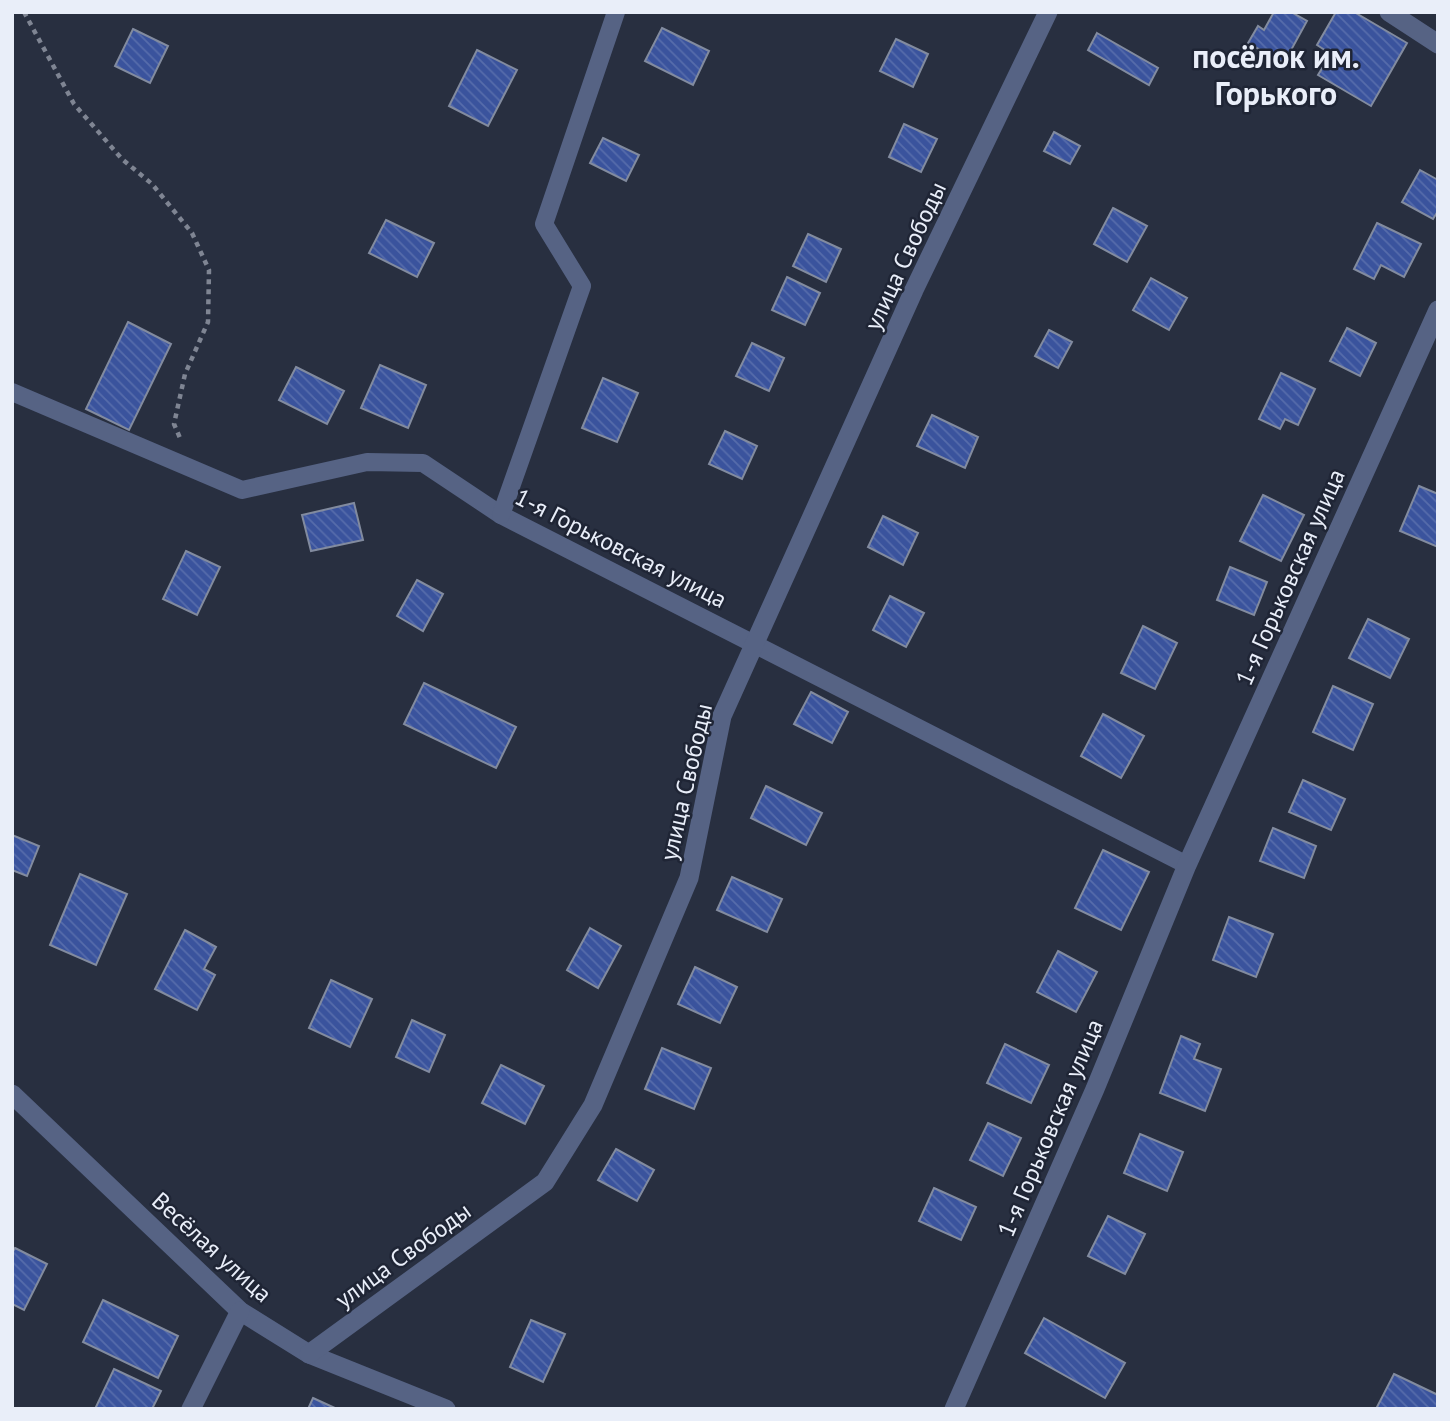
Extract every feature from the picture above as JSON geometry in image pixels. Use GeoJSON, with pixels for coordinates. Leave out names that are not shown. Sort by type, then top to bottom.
{"type":"FeatureCollection","features":[{"type":"Feature","properties":{"kind":"street","name":"улица Свободы"},"geometry":{"type":"LineString","coordinates":[[309,1354],[545,1182],[593,1105],[689,878],[722,716],[914,290],[1048,12]]}},
{"type":"Feature","properties":{"kind":"street"},"geometry":{"type":"LineString","coordinates":[[1389,12],[1438,44]]}},
{"type":"Feature","properties":{"kind":"street","name":"1-я Горьковская улица"},"geometry":{"type":"LineString","coordinates":[[954,1409],[1095,1089],[1187,865],[1438,310]]}},
{"type":"Feature","properties":{"kind":"street","name":"Весёлая улица"},"geometry":{"type":"LineString","coordinates":[[12,1094],[240,1311],[309,1354],[446,1409]]}},
{"type":"Feature","properties":{"kind":"street"},"geometry":{"type":"LineString","coordinates":[[191,1409],[240,1311]]}},
{"type":"Feature","properties":{"kind":"lane"},"geometry":{"type":"LineString","coordinates":[[501,514],[582,286],[544,224],[616,12]]}},
{"type":"Feature","properties":{"kind":"lane","name":"1-я Горьковская улица"},"geometry":{"type":"LineString","coordinates":[[12,392],[242,490],[367,463],[423,463],[501,514],[1187,865]]}},
{"type":"Feature","properties":{"kind":"path"},"geometry":{"type":"LineString","coordinates":[[24,12],[74,104],[122,159],[152,184],[192,233],[209,270],[208,322],[185,374],[174,424],[182,443]]}},
{"type":"Feature","properties":{"kind":"building"},"geometry":{"type":"Polygon","coordinates":[[[1274,12],[1291,12],[1307,21],[1284,63],[1248,43],[1258,26],[1264,30],[1274,12]]]}},
{"type":"Feature","properties":{"kind":"building"},"geometry":{"type":"Polygon","coordinates":[[[1336,12],[1354,12],[1407,43],[1371,106],[1318,75],[1331,54],[1317,45],[1336,12]]]}},
{"type":"Feature","properties":{"kind":"building"},"geometry":{"type":"Polygon","coordinates":[[[662,28],[709,51],[693,85],[645,61],[662,28]]]}},
{"type":"Feature","properties":{"kind":"building"},"geometry":{"type":"Polygon","coordinates":[[[133,29],[168,46],[150,83],[115,66],[133,29]]]}},
{"type":"Feature","properties":{"kind":"building"},"geometry":{"type":"Polygon","coordinates":[[[1097,33],[1158,68],[1149,85],[1088,50],[1097,33]]]}},
{"type":"Feature","properties":{"kind":"building"},"geometry":{"type":"Polygon","coordinates":[[[896,39],[928,54],[913,87],[880,71],[896,39]]]}},
{"type":"Feature","properties":{"kind":"building"},"geometry":{"type":"Polygon","coordinates":[[[477,50],[517,70],[488,126],[449,106],[477,50]]]}},
{"type":"Feature","properties":{"kind":"building"},"geometry":{"type":"Polygon","coordinates":[[[904,124],[937,139],[921,172],[889,157],[904,124]]]}},
{"type":"Feature","properties":{"kind":"building"},"geometry":{"type":"Polygon","coordinates":[[[1054,132],[1080,146],[1070,164],[1044,151],[1054,132]]]}},
{"type":"Feature","properties":{"kind":"building"},"geometry":{"type":"Polygon","coordinates":[[[603,138],[639,155],[626,181],[590,163],[603,138]]]}},
{"type":"Feature","properties":{"kind":"building"},"geometry":{"type":"Polygon","coordinates":[[[1420,170],[1438,180],[1438,211],[1433,219],[1402,202],[1420,170]]]}},
{"type":"Feature","properties":{"kind":"building"},"geometry":{"type":"Polygon","coordinates":[[[1113,208],[1147,226],[1127,262],[1094,244],[1113,208]]]}},
{"type":"Feature","properties":{"kind":"building"},"geometry":{"type":"Polygon","coordinates":[[[386,220],[434,243],[417,277],[369,253],[386,220]]]}},
{"type":"Feature","properties":{"kind":"building"},"geometry":{"type":"Polygon","coordinates":[[[1377,223],[1421,244],[1404,277],[1381,265],[1374,279],[1354,269],[1377,223]]]}},
{"type":"Feature","properties":{"kind":"building"},"geometry":{"type":"Polygon","coordinates":[[[808,234],[841,249],[826,282],[793,266],[808,234]]]}},
{"type":"Feature","properties":{"kind":"building"},"geometry":{"type":"Polygon","coordinates":[[[787,277],[820,293],[805,325],[772,310],[787,277]]]}},
{"type":"Feature","properties":{"kind":"building"},"geometry":{"type":"Polygon","coordinates":[[[1151,278],[1187,298],[1169,330],[1133,310],[1151,278]]]}},
{"type":"Feature","properties":{"kind":"building"},"geometry":{"type":"Polygon","coordinates":[[[128,322],[171,344],[129,430],[86,409],[128,322]]]}},
{"type":"Feature","properties":{"kind":"building"},"geometry":{"type":"Polygon","coordinates":[[[1347,328],[1376,343],[1360,376],[1330,361],[1347,328]]]}},
{"type":"Feature","properties":{"kind":"building"},"geometry":{"type":"Polygon","coordinates":[[[1049,330],[1072,342],[1058,368],[1035,356],[1049,330]]]}},
{"type":"Feature","properties":{"kind":"building"},"geometry":{"type":"Polygon","coordinates":[[[752,343],[784,358],[769,391],[736,376],[752,343]]]}},
{"type":"Feature","properties":{"kind":"building"},"geometry":{"type":"Polygon","coordinates":[[[380,365],[426,385],[408,428],[361,408],[380,365]]]}},
{"type":"Feature","properties":{"kind":"building"},"geometry":{"type":"Polygon","coordinates":[[[296,367],[344,391],[327,424],[279,400],[296,367]]]}},
{"type":"Feature","properties":{"kind":"building"},"geometry":{"type":"Polygon","coordinates":[[[1281,373],[1315,389],[1298,425],[1285,419],[1280,429],[1259,419],[1281,373]]]}},
{"type":"Feature","properties":{"kind":"building"},"geometry":{"type":"Polygon","coordinates":[[[603,378],[638,393],[617,442],[582,428],[603,378]]]}},
{"type":"Feature","properties":{"kind":"building"},"geometry":{"type":"Polygon","coordinates":[[[932,415],[978,437],[965,468],[917,446],[932,415]]]}},
{"type":"Feature","properties":{"kind":"building"},"geometry":{"type":"Polygon","coordinates":[[[725,431],[757,446],[742,479],[709,464],[725,431]]]}},
{"type":"Feature","properties":{"kind":"building"},"geometry":{"type":"Polygon","coordinates":[[[1419,486],[1438,494],[1438,547],[1400,531],[1419,486]]]}},
{"type":"Feature","properties":{"kind":"building"},"geometry":{"type":"Polygon","coordinates":[[[1263,495],[1304,515],[1281,561],[1240,541],[1263,495]]]}},
{"type":"Feature","properties":{"kind":"building"},"geometry":{"type":"Polygon","coordinates":[[[354,503],[363,540],[311,551],[302,515],[354,503]]]}},
{"type":"Feature","properties":{"kind":"building"},"geometry":{"type":"Polygon","coordinates":[[[883,516],[918,533],[903,565],[868,547],[883,516]]]}},
{"type":"Feature","properties":{"kind":"building"},"geometry":{"type":"Polygon","coordinates":[[[186,551],[220,567],[197,615],[163,599],[186,551]]]}},
{"type":"Feature","properties":{"kind":"building"},"geometry":{"type":"Polygon","coordinates":[[[1230,567],[1267,582],[1254,615],[1217,600],[1230,567]]]}},
{"type":"Feature","properties":{"kind":"building"},"geometry":{"type":"Polygon","coordinates":[[[417,580],[443,594],[423,631],[397,616],[417,580]]]}},
{"type":"Feature","properties":{"kind":"building"},"geometry":{"type":"Polygon","coordinates":[[[890,596],[924,613],[906,647],[873,630],[890,596]]]}},
{"type":"Feature","properties":{"kind":"building"},"geometry":{"type":"Polygon","coordinates":[[[1368,619],[1409,639],[1390,678],[1349,658],[1368,619]]]}},
{"type":"Feature","properties":{"kind":"building"},"geometry":{"type":"Polygon","coordinates":[[[1143,626],[1177,643],[1155,689],[1121,673],[1143,626]]]}},
{"type":"Feature","properties":{"kind":"building"},"geometry":{"type":"Polygon","coordinates":[[[424,683],[516,727],[496,768],[404,724],[424,683]]]}},
{"type":"Feature","properties":{"kind":"building"},"geometry":{"type":"Polygon","coordinates":[[[1333,686],[1373,704],[1353,750],[1313,732],[1333,686]]]}},
{"type":"Feature","properties":{"kind":"building"},"geometry":{"type":"Polygon","coordinates":[[[811,692],[848,712],[832,743],[794,724],[811,692]]]}},
{"type":"Feature","properties":{"kind":"building"},"geometry":{"type":"Polygon","coordinates":[[[1103,714],[1144,736],[1121,778],[1081,756],[1103,714]]]}},
{"type":"Feature","properties":{"kind":"building"},"geometry":{"type":"Polygon","coordinates":[[[1303,780],[1345,799],[1331,830],[1289,812],[1303,780]]]}},
{"type":"Feature","properties":{"kind":"building"},"geometry":{"type":"Polygon","coordinates":[[[766,786],[822,813],[806,845],[751,818],[766,786]]]}},
{"type":"Feature","properties":{"kind":"building"},"geometry":{"type":"Polygon","coordinates":[[[1273,828],[1316,846],[1304,878],[1260,861],[1273,828]]]}},
{"type":"Feature","properties":{"kind":"building"},"geometry":{"type":"Polygon","coordinates":[[[12,835],[39,846],[27,876],[12,870],[12,835]]]}},
{"type":"Feature","properties":{"kind":"building"},"geometry":{"type":"Polygon","coordinates":[[[1103,850],[1149,872],[1121,930],[1075,908],[1103,850]]]}},
{"type":"Feature","properties":{"kind":"building"},"geometry":{"type":"Polygon","coordinates":[[[80,874],[127,894],[96,965],[50,945],[80,874]]]}},
{"type":"Feature","properties":{"kind":"building"},"geometry":{"type":"Polygon","coordinates":[[[732,877],[782,899],[767,932],[717,910],[732,877]]]}},
{"type":"Feature","properties":{"kind":"building"},"geometry":{"type":"Polygon","coordinates":[[[1229,917],[1273,934],[1256,977],[1213,960],[1229,917]]]}},
{"type":"Feature","properties":{"kind":"building"},"geometry":{"type":"Polygon","coordinates":[[[590,928],[621,946],[598,988],[567,970],[590,928]]]}},
{"type":"Feature","properties":{"kind":"building"},"geometry":{"type":"Polygon","coordinates":[[[185,930],[216,947],[204,969],[215,975],[197,1010],[155,989],[185,930]]]}},
{"type":"Feature","properties":{"kind":"building"},"geometry":{"type":"Polygon","coordinates":[[[1058,951],[1097,972],[1076,1012],[1037,992],[1058,951]]]}},
{"type":"Feature","properties":{"kind":"building"},"geometry":{"type":"Polygon","coordinates":[[[695,967],[737,987],[720,1023],[678,1004],[695,967]]]}},
{"type":"Feature","properties":{"kind":"building"},"geometry":{"type":"Polygon","coordinates":[[[331,980],[372,999],[350,1047],[309,1028],[331,980]]]}},
{"type":"Feature","properties":{"kind":"building"},"geometry":{"type":"Polygon","coordinates":[[[412,1020],[445,1035],[429,1072],[396,1057],[412,1020]]]}},
{"type":"Feature","properties":{"kind":"building"},"geometry":{"type":"Polygon","coordinates":[[[1181,1036],[1200,1044],[1194,1059],[1221,1069],[1205,1111],[1160,1093],[1181,1036]]]}},
{"type":"Feature","properties":{"kind":"building"},"geometry":{"type":"Polygon","coordinates":[[[1005,1044],[1049,1065],[1031,1103],[987,1083],[1005,1044]]]}},
{"type":"Feature","properties":{"kind":"building"},"geometry":{"type":"Polygon","coordinates":[[[662,1048],[711,1068],[694,1109],[645,1089],[662,1048]]]}},
{"type":"Feature","properties":{"kind":"building"},"geometry":{"type":"Polygon","coordinates":[[[501,1065],[544,1086],[525,1124],[482,1103],[501,1065]]]}},
{"type":"Feature","properties":{"kind":"building"},"geometry":{"type":"Polygon","coordinates":[[[988,1123],[1021,1138],[1003,1176],[970,1160],[988,1123]]]}},
{"type":"Feature","properties":{"kind":"building"},"geometry":{"type":"Polygon","coordinates":[[[1140,1134],[1183,1152],[1167,1191],[1124,1173],[1140,1134]]]}},
{"type":"Feature","properties":{"kind":"building"},"geometry":{"type":"Polygon","coordinates":[[[616,1149],[654,1170],[637,1201],[598,1180],[616,1149]]]}},
{"type":"Feature","properties":{"kind":"building"},"geometry":{"type":"Polygon","coordinates":[[[934,1188],[976,1207],[961,1240],[919,1221],[934,1188]]]}},
{"type":"Feature","properties":{"kind":"building"},"geometry":{"type":"Polygon","coordinates":[[[1108,1216],[1145,1234],[1125,1274],[1088,1256],[1108,1216]]]}},
{"type":"Feature","properties":{"kind":"building"},"geometry":{"type":"Polygon","coordinates":[[[15,1248],[47,1264],[24,1310],[12,1304],[12,1253],[15,1248]]]}},
{"type":"Feature","properties":{"kind":"building"},"geometry":{"type":"Polygon","coordinates":[[[103,1300],[178,1336],[158,1378],[83,1342],[103,1300]]]}},
{"type":"Feature","properties":{"kind":"building"},"geometry":{"type":"Polygon","coordinates":[[[1044,1318],[1125,1363],[1105,1398],[1025,1353],[1044,1318]]]}},
{"type":"Feature","properties":{"kind":"building"},"geometry":{"type":"Polygon","coordinates":[[[531,1320],[565,1334],[543,1382],[510,1367],[531,1320]]]}},
{"type":"Feature","properties":{"kind":"building"},"geometry":{"type":"Polygon","coordinates":[[[114,1369],[161,1391],[152,1409],[95,1409],[114,1369]]]}},
{"type":"Feature","properties":{"kind":"building"},"geometry":{"type":"Polygon","coordinates":[[[1394,1374],[1438,1395],[1438,1409],[1376,1409],[1394,1374]]]}},
{"type":"Feature","properties":{"kind":"building"},"geometry":{"type":"Polygon","coordinates":[[[313,1398],[337,1409],[308,1409],[313,1398]]]}},
{"type":"Feature","properties":{"kind":"district","name":"посёлок им. Горького"},"geometry":{"type":"Point","coordinates":[1276,74]}}]}
